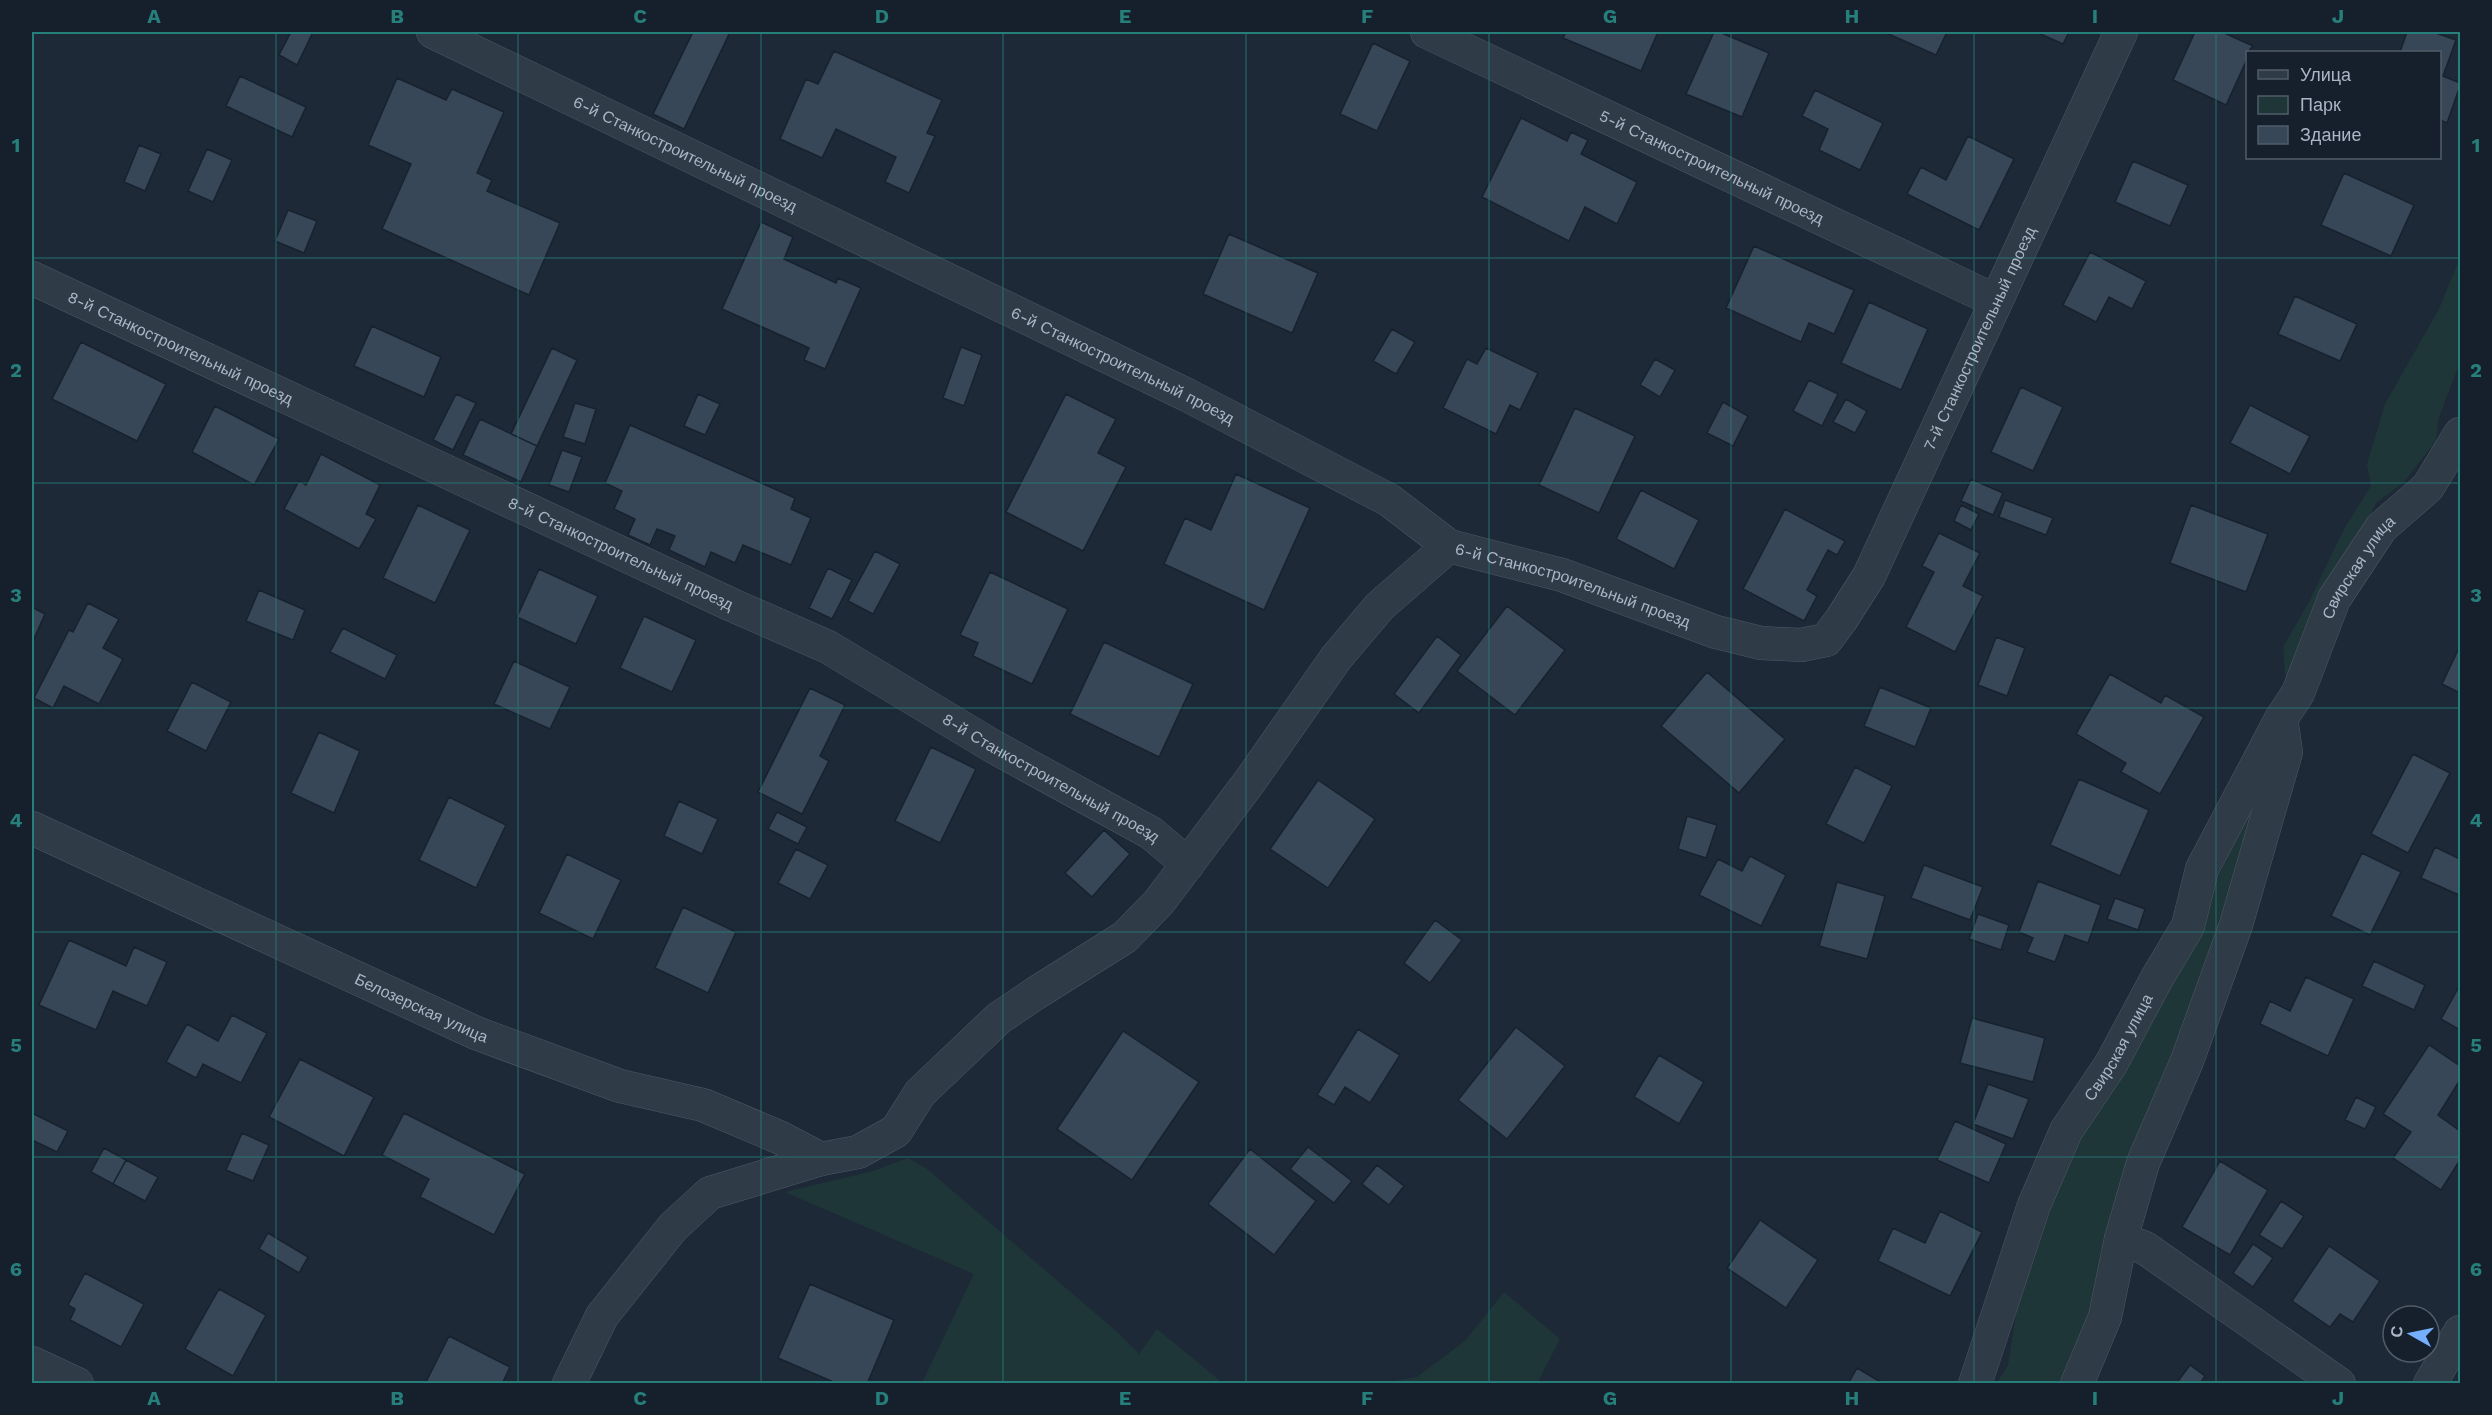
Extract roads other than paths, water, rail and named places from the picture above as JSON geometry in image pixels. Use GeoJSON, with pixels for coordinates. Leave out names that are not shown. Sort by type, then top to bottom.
{"type":"FeatureCollection","features":[{"type":"Feature","properties":{"kind":"street","name":"6-й Станкостроительный проезд"},"geometry":{"type":"LineString","coordinates":[[433,32],[1187,395],[1389,500],[1449,546],[1562,575],[1716,632],[1761,643],[1801,645],[1826,639]]}},
{"type":"Feature","properties":{"kind":"street","name":"5-й Станкостроительный проезд"},"geometry":{"type":"LineString","coordinates":[[1427,32],[1996,301]]}},
{"type":"Feature","properties":{"kind":"street","name":"7-й Станкостроительный проезд"},"geometry":{"type":"LineString","coordinates":[[1826,639],[1842,620],[1869,576],[2121,32]]}},
{"type":"Feature","properties":{"kind":"street","name":"8-й Станкостроительный проезд"},"geometry":{"type":"LineString","coordinates":[[32,278],[560,525],[828,647],[994,747],[1151,833],[1188,864]]}},
{"type":"Feature","properties":{"kind":"street","name":"Свирская улица"},"geometry":{"type":"LineString","coordinates":[[1975,1383],[2034,1205],[2066,1131],[2111,1064],[2188,926],[2202,869],[2281,719],[2298,693],[2334,599],[2381,528],[2428,487],[2460,434]]}},
{"type":"Feature","properties":{"kind":"street"},"geometry":{"type":"LineString","coordinates":[[569,1383],[603,1316],[673,1227],[710,1193],[821,1159],[858,1152],[896,1131],[920,1093],[999,1018],[1035,993],[1125,938],[1159,902],[1188,864],[1250,781],[1336,658],[1380,606],[1449,546]]}},
{"type":"Feature","properties":{"kind":"street"},"geometry":{"type":"LineString","coordinates":[[2077,1383],[2105,1317],[2121,1239],[2143,1163],[2187,1061],[2236,925],[2286,752],[2281,719]]}},
{"type":"Feature","properties":{"kind":"street","name":"Белозерская улица"},"geometry":{"type":"LineString","coordinates":[[32,828],[476,1033],[620,1086],[703,1105],[781,1138],[821,1159]]}},
{"type":"Feature","properties":{"kind":"street"},"geometry":{"type":"LineString","coordinates":[[2121,1239],[2145,1248],[2340,1383]]}},
{"type":"Feature","properties":{"kind":"street"},"geometry":{"type":"LineString","coordinates":[[2430,1383],[2460,1332]]}},
{"type":"Feature","properties":{"kind":"street"},"geometry":{"type":"LineString","coordinates":[[32,1363],[77,1383]]}}]}
